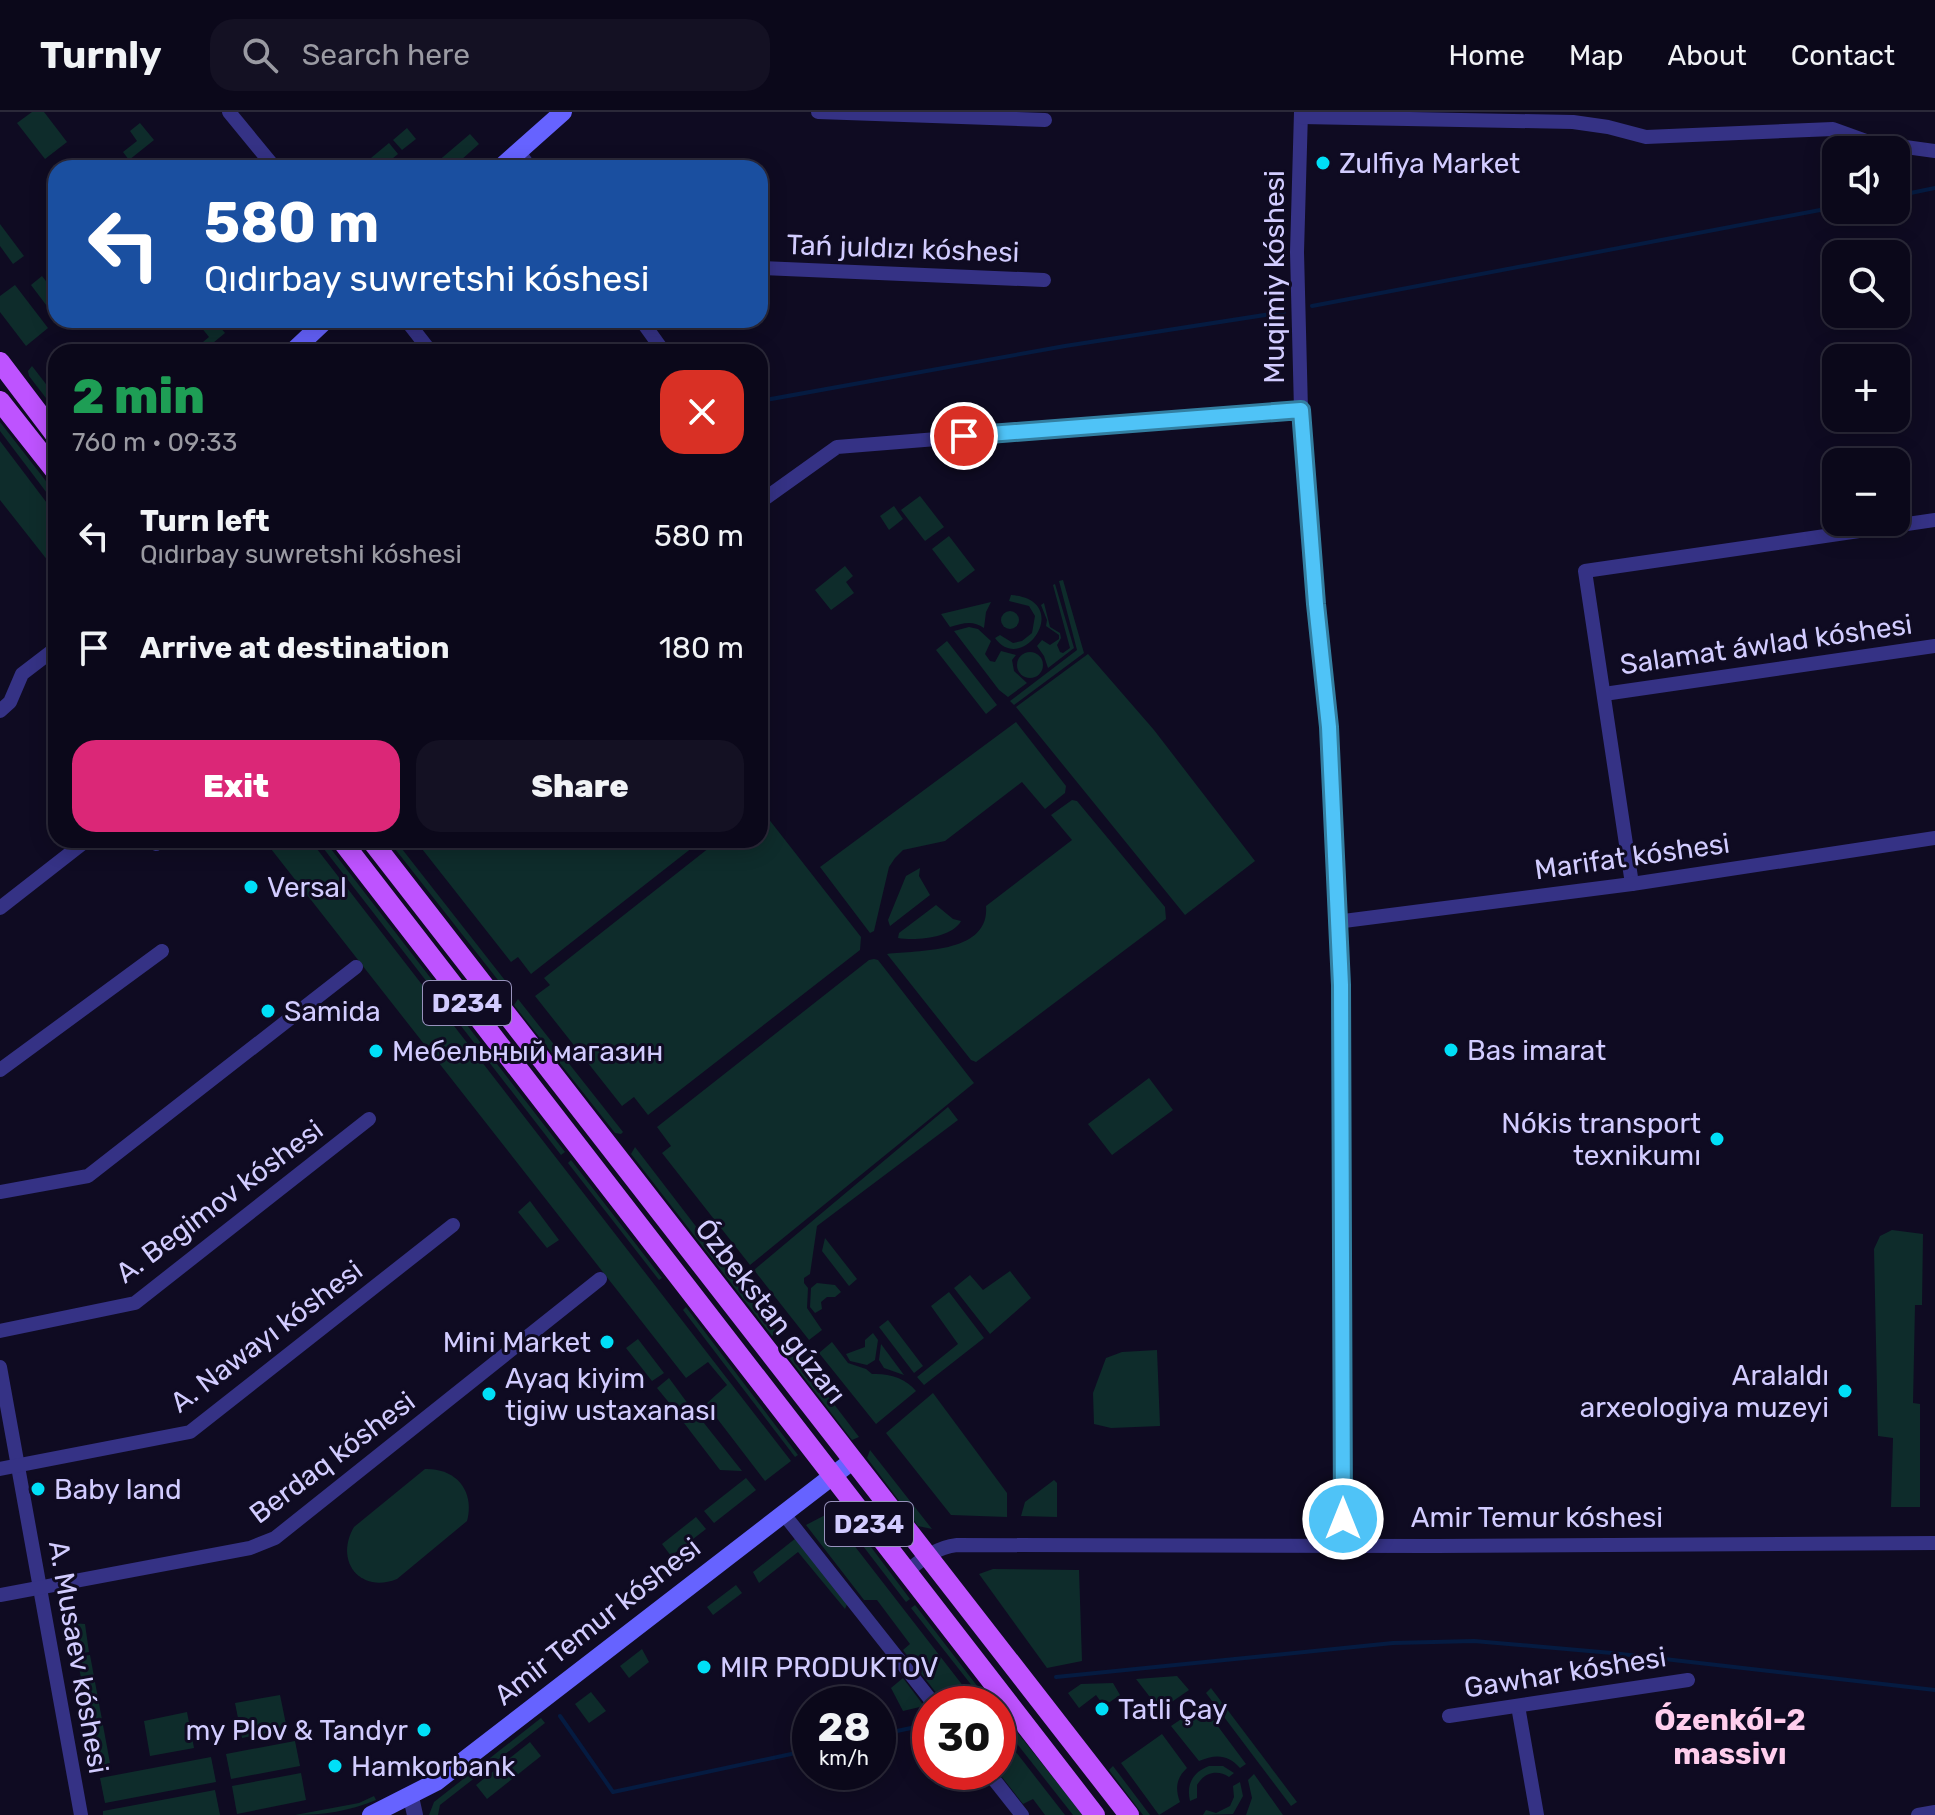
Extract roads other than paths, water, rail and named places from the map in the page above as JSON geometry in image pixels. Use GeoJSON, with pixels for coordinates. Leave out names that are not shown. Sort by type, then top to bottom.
{"type":"FeatureCollection","features":[{"type":"Feature","properties":{"kind":"main road"},"geometry":{"type":"LineString","coordinates":[[510,160],[563,112]]}},
{"type":"Feature","properties":{"kind":"main road"},"geometry":{"type":"LineString","coordinates":[[300,344],[318,328]]}},
{"type":"Feature","properties":{"kind":"main road"},"geometry":{"type":"LineString","coordinates":[[0,362],[48,425]]}},
{"type":"Feature","properties":{"kind":"main road"},"geometry":{"type":"LineString","coordinates":[[0,401],[48,462]]}},
{"type":"Feature","properties":{"kind":"main road","name":"Ózbekstan gúzarı"},"geometry":{"type":"LineString","coordinates":[[347,848],[1095,1815]]}},
{"type":"Feature","properties":{"kind":"main road","name":"Ózbekstan gúzarı"},"geometry":{"type":"LineString","coordinates":[[377,848],[1129,1815]]}},
{"type":"Feature","properties":{"kind":"main road","name":"Amir Temur kóshesi"},"geometry":{"type":"LineString","coordinates":[[371,1815],[413,1806],[448,1772],[852,1461]]}},
{"type":"Feature","properties":{"kind":"street"},"geometry":{"type":"LineString","coordinates":[[229,112],[268,160]]}},
{"type":"Feature","properties":{"kind":"street"},"geometry":{"type":"LineString","coordinates":[[818,112],[1045,120]]}},
{"type":"Feature","properties":{"kind":"street"},"geometry":{"type":"LineString","coordinates":[[1301,115],[1573,122],[1646,137],[1833,129],[1869,142],[1935,151]]}},
{"type":"Feature","properties":{"kind":"street","name":"Muqimiy kóshesi"},"geometry":{"type":"LineString","coordinates":[[1301,115],[1297,298],[1301,410],[1329,727],[1341,1000],[1343,1545]]}},
{"type":"Feature","properties":{"kind":"street"},"geometry":{"type":"LineString","coordinates":[[519,152],[524,160]]}},
{"type":"Feature","properties":{"kind":"street","name":"Tań juldızı kóshesi"},"geometry":{"type":"LineString","coordinates":[[768,268],[1044,280]]}},
{"type":"Feature","properties":{"kind":"street"},"geometry":{"type":"LineString","coordinates":[[412,328],[425,344]]}},
{"type":"Feature","properties":{"kind":"street"},"geometry":{"type":"LineString","coordinates":[[768,496],[837,447],[1301,410]]}},
{"type":"Feature","properties":{"kind":"street","name":"Salamat áwlad kóshesi"},"geometry":{"type":"LineString","coordinates":[[1632,884],[1585,571],[1935,520]]}},
{"type":"Feature","properties":{"kind":"street","name":"Salamat áwlad kóshesi"},"geometry":{"type":"LineString","coordinates":[[1604,694],[1935,646]]}},
{"type":"Feature","properties":{"kind":"street"},"geometry":{"type":"LineString","coordinates":[[0,711],[10,702],[22,674],[48,654]]}},
{"type":"Feature","properties":{"kind":"street","name":"Marifat kóshesi"},"geometry":{"type":"LineString","coordinates":[[1336,922],[1632,884],[1935,838]]}},
{"type":"Feature","properties":{"kind":"street"},"geometry":{"type":"LineString","coordinates":[[0,908],[77,848]]}},
{"type":"Feature","properties":{"kind":"street"},"geometry":{"type":"LineString","coordinates":[[0,1070],[162,951]]}},
{"type":"Feature","properties":{"kind":"street"},"geometry":{"type":"LineString","coordinates":[[0,1192],[88,1176],[356,967]]}},
{"type":"Feature","properties":{"kind":"street","name":"A. Begimov kóshesi"},"geometry":{"type":"LineString","coordinates":[[0,1331],[135,1303],[369,1119]]}},
{"type":"Feature","properties":{"kind":"street","name":"A. Nawayı kóshesi"},"geometry":{"type":"LineString","coordinates":[[0,1469],[190,1432],[453,1225]]}},
{"type":"Feature","properties":{"kind":"street","name":"Berdaq kóshesi"},"geometry":{"type":"LineString","coordinates":[[0,1595],[250,1548],[275,1538],[600,1279]]}},
{"type":"Feature","properties":{"kind":"street","name":"A. Musaev kóshesi"},"geometry":{"type":"LineString","coordinates":[[0,1367],[81,1815]]}},
{"type":"Feature","properties":{"kind":"street"},"geometry":{"type":"LineString","coordinates":[[783,1513],[920,1686]]}},
{"type":"Feature","properties":{"kind":"street","name":"Amir Temur kóshesi"},"geometry":{"type":"LineString","coordinates":[[906,1572],[927,1555],[948,1546],[967,1544],[1935,1543]]}},
{"type":"Feature","properties":{"kind":"street","name":"Gawhar kóshesi"},"geometry":{"type":"LineString","coordinates":[[1449,1716],[1688,1680]]}},
{"type":"Feature","properties":{"kind":"street"},"geometry":{"type":"LineString","coordinates":[[1518,1706],[1537,1815]]}},
{"type":"Feature","properties":{"kind":"street"},"geometry":{"type":"LineString","coordinates":[[1002,1790],[1022,1815]]}},
{"type":"Feature","properties":{"kind":"street"},"geometry":{"type":"LineString","coordinates":[[1918,1815],[1935,1812]]}},
{"type":"Feature","properties":{"kind":"waterway"},"geometry":{"type":"LineString","coordinates":[[1910,193],[1935,188]]}},
{"type":"Feature","properties":{"kind":"waterway"},"geometry":{"type":"LineString","coordinates":[[1312,306],[1822,210]]}},
{"type":"Feature","properties":{"kind":"waterway"},"geometry":{"type":"LineString","coordinates":[[768,400],[1065,346],[1284,312]]}},
{"type":"Feature","properties":{"kind":"waterway"},"geometry":{"type":"LineString","coordinates":[[1056,1677],[1393,1643],[1474,1641],[1612,1653],[1935,1690]]}},
{"type":"Feature","properties":{"kind":"waterway"},"geometry":{"type":"LineString","coordinates":[[560,1716],[613,1792],[792,1754]]}},
{"type":"Feature","properties":{"kind":"waterway"},"geometry":{"type":"LineString","coordinates":[[896,1731],[912,1728]]}},
{"type":"Feature","properties":{"kind":"place","name":"Zulfiya Market"},"geometry":{"type":"Point","coordinates":[1323,163]}},
{"type":"Feature","properties":{"kind":"place","name":"Versal"},"geometry":{"type":"Point","coordinates":[251,887]}},
{"type":"Feature","properties":{"kind":"place","name":"Samida"},"geometry":{"type":"Point","coordinates":[268,1011]}},
{"type":"Feature","properties":{"kind":"place","name":"Bas imarat"},"geometry":{"type":"Point","coordinates":[1451,1050]}},
{"type":"Feature","properties":{"kind":"place","name":"Мебельный магазин"},"geometry":{"type":"Point","coordinates":[376,1051]}},
{"type":"Feature","properties":{"kind":"place","name":"Nókis transport texnikumı"},"geometry":{"type":"Point","coordinates":[1717,1139]}},
{"type":"Feature","properties":{"kind":"place","name":"Mini Market"},"geometry":{"type":"Point","coordinates":[607,1342]}},
{"type":"Feature","properties":{"kind":"place","name":"Aralaldı arxeologiya muzeyi"},"geometry":{"type":"Point","coordinates":[1845,1391]}},
{"type":"Feature","properties":{"kind":"place","name":"Ayaq kiyim tigiw ustaxanası"},"geometry":{"type":"Point","coordinates":[489,1394]}},
{"type":"Feature","properties":{"kind":"place","name":"Baby land"},"geometry":{"type":"Point","coordinates":[38,1489]}},
{"type":"Feature","properties":{"kind":"place","name":"MIR PRODUKTOV"},"geometry":{"type":"Point","coordinates":[704,1667]}},
{"type":"Feature","properties":{"kind":"place","name":"Tatli Çay"},"geometry":{"type":"Point","coordinates":[1102,1709]}},
{"type":"Feature","properties":{"kind":"place","name":"my Plov & Tandyr"},"geometry":{"type":"Point","coordinates":[424,1730]}},
{"type":"Feature","properties":{"kind":"place","name":"Hamkorbank"},"geometry":{"type":"Point","coordinates":[335,1766]}},
{"type":"Feature","properties":{"kind":"district","name":"Ózenkól-2 massivı"},"geometry":{"type":"Point","coordinates":[1730,1737]}}]}
